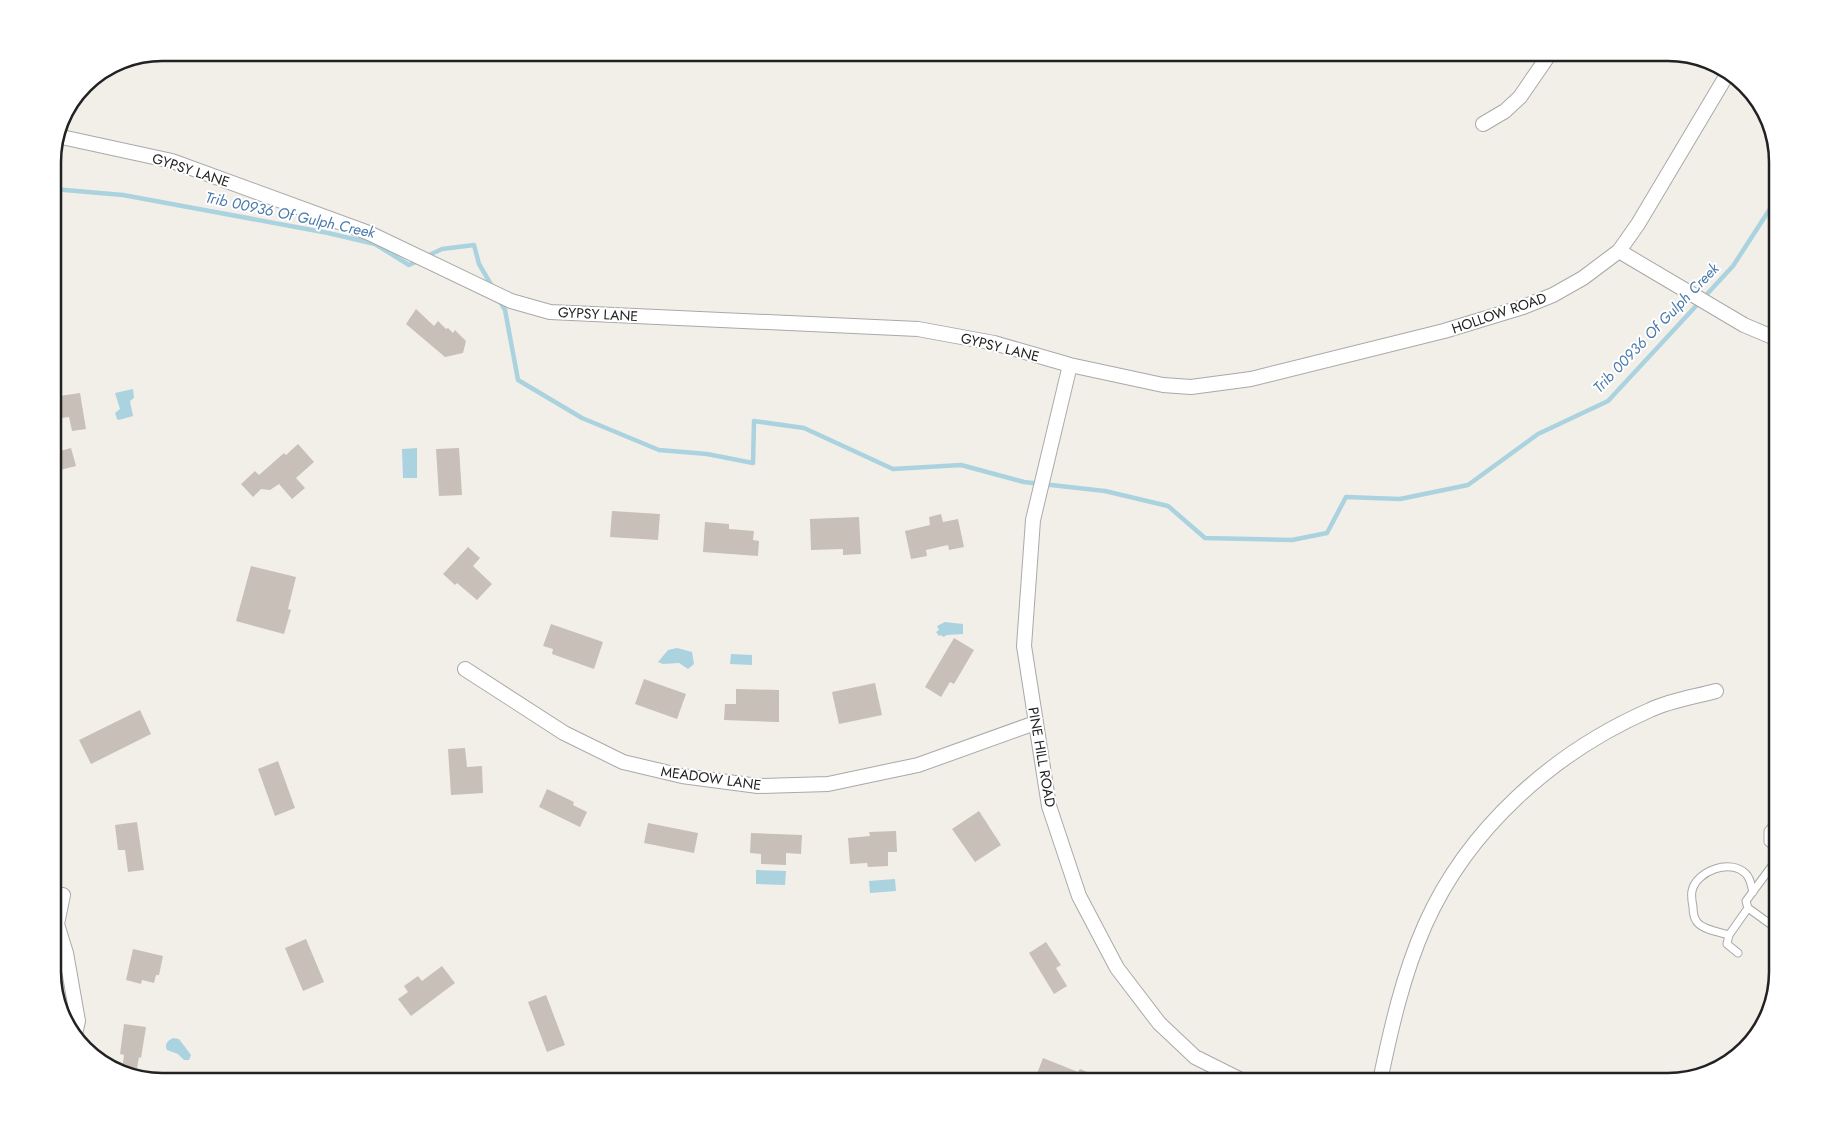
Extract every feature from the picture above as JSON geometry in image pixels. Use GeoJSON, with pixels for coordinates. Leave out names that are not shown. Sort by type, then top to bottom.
{"type":"FeatureCollection","features":[{"type":"Feature","properties":{"kind":"street"},"geometry":{"type":"LineString","coordinates":[[1483,124],[1505,111],[1520,97],[1545,61]]}},
{"type":"Feature","properties":{"kind":"street","name":"HOLLOW ROAD"},"geometry":{"type":"LineString","coordinates":[[1163,385],[1191,387],[1251,379],[1444,331],[1523,307],[1553,295],[1583,278],[1619,251],[1638,224],[1725,79]]}},
{"type":"Feature","properties":{"kind":"street","name":"GYPSY LANE"},"geometry":{"type":"LineString","coordinates":[[65,138],[172,161],[369,233],[511,301],[550,312],[918,328],[994,343],[1070,365],[1163,385]]}},
{"type":"Feature","properties":{"kind":"street"},"geometry":{"type":"LineString","coordinates":[[1619,251],[1744,325],[1769,336]]}},
{"type":"Feature","properties":{"kind":"street","name":"PINE HILL ROAD"},"geometry":{"type":"LineString","coordinates":[[1070,365],[1048,453],[1034,520],[1024,646],[1049,806],[1080,896],[1117,968],[1159,1023],[1195,1057],[1226,1073]]}},
{"type":"Feature","properties":{"kind":"street","name":"MEADOW LANE"},"geometry":{"type":"LineString","coordinates":[[465,669],[564,734],[623,762],[682,776],[758,786],[828,784],[918,764],[1035,723]]}},
{"type":"Feature","properties":{"kind":"street"},"geometry":{"type":"LineString","coordinates":[[1382,1073],[1395,1013],[1408,968],[1425,925],[1455,871],[1486,830],[1514,800],[1545,773],[1582,747],[1651,709],[1716,691]]}},
{"type":"Feature","properties":{"kind":"street"},"geometry":{"type":"LineString","coordinates":[[61,905],[63,895]]}},
{"type":"Feature","properties":{"kind":"street"},"geometry":{"type":"LineString","coordinates":[[61,937],[66,953],[78,1021],[77,1025]]}},
{"type":"Feature","properties":{"kind":"lane"},"geometry":{"type":"LineString","coordinates":[[1769,830],[1769,843]]}},
{"type":"Feature","properties":{"kind":"lane"},"geometry":{"type":"LineString","coordinates":[[1729,935],[1709,929],[1698,923],[1691,900],[1692,890],[1696,882],[1709,872],[1722,866],[1736,868],[1746,873],[1752,892]]}},
{"type":"Feature","properties":{"kind":"lane"},"geometry":{"type":"LineString","coordinates":[[1769,870],[1746,900],[1748,908],[1769,922]]}},
{"type":"Feature","properties":{"kind":"lane"},"geometry":{"type":"LineString","coordinates":[[1738,953],[1727,944],[1729,935],[1748,908]]}},
{"type":"Feature","properties":{"kind":"water"},"geometry":{"type":"Polygon","coordinates":[[[133,389],[134,398],[130,401],[133,416],[119,420],[115,413],[120,409],[115,393],[133,389]]]}},
{"type":"Feature","properties":{"kind":"water"},"geometry":{"type":"Polygon","coordinates":[[[417,448],[417,478],[403,478],[402,449],[417,448]]]}},
{"type":"Feature","properties":{"kind":"water"},"geometry":{"type":"Polygon","coordinates":[[[945,622],[963,624],[963,634],[939,636],[936,632],[939,630],[937,626],[945,622]]]}},
{"type":"Feature","properties":{"kind":"water"},"geometry":{"type":"Polygon","coordinates":[[[677,648],[692,652],[694,664],[688,669],[679,663],[663,664],[658,662],[668,650],[677,648]]]}},
{"type":"Feature","properties":{"kind":"water"},"geometry":{"type":"Polygon","coordinates":[[[731,654],[752,655],[752,665],[730,664],[731,654]]]}},
{"type":"Feature","properties":{"kind":"water"},"geometry":{"type":"Polygon","coordinates":[[[756,870],[786,871],[785,885],[756,884],[756,870]]]}},
{"type":"Feature","properties":{"kind":"water"},"geometry":{"type":"Polygon","coordinates":[[[895,879],[896,891],[870,893],[869,881],[895,879]]]}},
{"type":"Feature","properties":{"kind":"water"},"geometry":{"type":"Polygon","coordinates":[[[173,1038],[179,1039],[191,1055],[189,1060],[184,1060],[178,1054],[167,1050],[167,1043],[173,1038]]]}},
{"type":"Feature","properties":{"kind":"building"},"geometry":{"type":"Polygon","coordinates":[[[416,309],[434,326],[438,321],[453,333],[455,330],[466,341],[463,353],[445,357],[406,324],[416,309]]]}},
{"type":"Feature","properties":{"kind":"building"},"geometry":{"type":"Polygon","coordinates":[[[80,393],[86,429],[72,431],[69,417],[61,418],[61,396],[80,393]]]}},
{"type":"Feature","properties":{"kind":"building"},"geometry":{"type":"Polygon","coordinates":[[[298,444],[314,462],[296,478],[305,488],[292,499],[279,484],[270,490],[261,489],[253,497],[241,484],[255,471],[259,475],[284,453],[286,455],[298,444]]]}},
{"type":"Feature","properties":{"kind":"building"},"geometry":{"type":"Polygon","coordinates":[[[71,448],[76,466],[61,470],[61,451],[71,448]]]}},
{"type":"Feature","properties":{"kind":"building"},"geometry":{"type":"Polygon","coordinates":[[[459,448],[462,495],[439,496],[436,449],[459,448]]]}},
{"type":"Feature","properties":{"kind":"building"},"geometry":{"type":"Polygon","coordinates":[[[612,511],[660,514],[658,540],[610,537],[612,511]]]}},
{"type":"Feature","properties":{"kind":"building"},"geometry":{"type":"Polygon","coordinates":[[[941,514],[943,522],[958,519],[964,547],[949,550],[948,545],[926,550],[927,556],[911,559],[905,531],[930,525],[929,517],[941,514]]]}},
{"type":"Feature","properties":{"kind":"building"},"geometry":{"type":"Polygon","coordinates":[[[859,517],[861,554],[843,555],[843,549],[811,550],[810,519],[859,517]]]}},
{"type":"Feature","properties":{"kind":"building"},"geometry":{"type":"Polygon","coordinates":[[[705,522],[729,524],[729,529],[754,531],[753,540],[759,541],[758,556],[703,552],[705,522]]]}},
{"type":"Feature","properties":{"kind":"building"},"geometry":{"type":"Polygon","coordinates":[[[468,547],[480,558],[473,566],[492,584],[477,600],[443,574],[468,547]]]}},
{"type":"Feature","properties":{"kind":"building"},"geometry":{"type":"Polygon","coordinates":[[[251,566],[296,577],[288,609],[291,610],[284,634],[236,621],[251,566]]]}},
{"type":"Feature","properties":{"kind":"building"},"geometry":{"type":"Polygon","coordinates":[[[551,624],[603,642],[594,669],[552,654],[553,649],[543,646],[551,624]]]}},
{"type":"Feature","properties":{"kind":"building"},"geometry":{"type":"Polygon","coordinates":[[[954,638],[974,650],[954,684],[950,682],[941,697],[925,687],[954,638]]]}},
{"type":"Feature","properties":{"kind":"building"},"geometry":{"type":"Polygon","coordinates":[[[644,679],[686,694],[677,719],[635,704],[644,679]]]}},
{"type":"Feature","properties":{"kind":"building"},"geometry":{"type":"Polygon","coordinates":[[[875,683],[882,715],[839,724],[832,692],[875,683]]]}},
{"type":"Feature","properties":{"kind":"building"},"geometry":{"type":"Polygon","coordinates":[[[736,689],[779,690],[779,722],[724,720],[725,704],[736,704],[736,689]]]}},
{"type":"Feature","properties":{"kind":"building"},"geometry":{"type":"Polygon","coordinates":[[[140,710],[151,734],[91,764],[79,740],[140,710]]]}},
{"type":"Feature","properties":{"kind":"building"},"geometry":{"type":"Polygon","coordinates":[[[465,748],[467,767],[482,766],[483,793],[451,795],[448,749],[465,748]]]}},
{"type":"Feature","properties":{"kind":"building"},"geometry":{"type":"Polygon","coordinates":[[[278,761],[295,808],[275,816],[258,769],[278,761]]]}},
{"type":"Feature","properties":{"kind":"building"},"geometry":{"type":"Polygon","coordinates":[[[547,789],[574,802],[573,805],[587,812],[580,827],[539,807],[547,789]]]}},
{"type":"Feature","properties":{"kind":"building"},"geometry":{"type":"Polygon","coordinates":[[[979,811],[1001,845],[975,862],[952,829],[979,811]]]}},
{"type":"Feature","properties":{"kind":"building"},"geometry":{"type":"Polygon","coordinates":[[[137,822],[144,870],[128,872],[125,850],[118,850],[115,825],[137,822]]]}},
{"type":"Feature","properties":{"kind":"building"},"geometry":{"type":"Polygon","coordinates":[[[648,823],[698,833],[694,853],[644,843],[648,823]]]}},
{"type":"Feature","properties":{"kind":"building"},"geometry":{"type":"Polygon","coordinates":[[[896,831],[897,852],[888,852],[888,866],[868,867],[867,863],[850,864],[848,838],[870,836],[869,832],[896,831]]]}},
{"type":"Feature","properties":{"kind":"building"},"geometry":{"type":"Polygon","coordinates":[[[751,833],[802,835],[801,854],[786,853],[786,865],[761,864],[761,854],[750,853],[751,833]]]}},
{"type":"Feature","properties":{"kind":"building"},"geometry":{"type":"Polygon","coordinates":[[[306,939],[324,982],[303,991],[285,948],[306,939]]]}},
{"type":"Feature","properties":{"kind":"building"},"geometry":{"type":"Polygon","coordinates":[[[1046,942],[1061,965],[1056,968],[1067,986],[1054,994],[1029,953],[1046,942]]]}},
{"type":"Feature","properties":{"kind":"building"},"geometry":{"type":"Polygon","coordinates":[[[133,949],[163,956],[159,975],[156,975],[154,983],[142,980],[141,984],[126,980],[133,949]]]}},
{"type":"Feature","properties":{"kind":"building"},"geometry":{"type":"Polygon","coordinates":[[[442,966],[455,983],[411,1016],[398,999],[408,992],[404,986],[418,976],[422,981],[442,966]]]}},
{"type":"Feature","properties":{"kind":"building"},"geometry":{"type":"Polygon","coordinates":[[[546,995],[565,1045],[547,1052],[528,1002],[546,995]]]}},
{"type":"Feature","properties":{"kind":"building"},"geometry":{"type":"Polygon","coordinates":[[[124,1024],[146,1027],[141,1058],[139,1057],[137,1069],[123,1064],[124,1055],[120,1054],[124,1024]]]}},
{"type":"Feature","properties":{"kind":"building"},"geometry":{"type":"Polygon","coordinates":[[[1043,1058],[1078,1072],[1080,1069],[1090,1073],[1037,1073],[1043,1058]]]}},
{"type":"Feature","properties":{"kind":"waterway","name":"Trib 00936 Of Gulph Creek"},"geometry":{"type":"LineString","coordinates":[[61,190],[123,195],[328,233],[375,244],[409,265],[420,260]]}},
{"type":"Feature","properties":{"kind":"waterway","name":"Trib 00936 Of Gulph Creek"},"geometry":{"type":"LineString","coordinates":[[499,300],[505,310],[518,380],[582,418],[659,450],[707,454],[753,463],[754,421],[804,428],[893,469],[961,465],[1024,482],[1105,491],[1168,506],[1205,538],[1292,540],[1327,533],[1346,497],[1400,499],[1468,485],[1538,434],[1608,401],[1733,266],[1769,210]]}},
{"type":"Feature","properties":{"kind":"waterway","name":"Trib 00936 Of Gulph Creek"},"geometry":{"type":"LineString","coordinates":[[427,256],[442,249],[474,245],[479,264],[493,288]]}}]}
